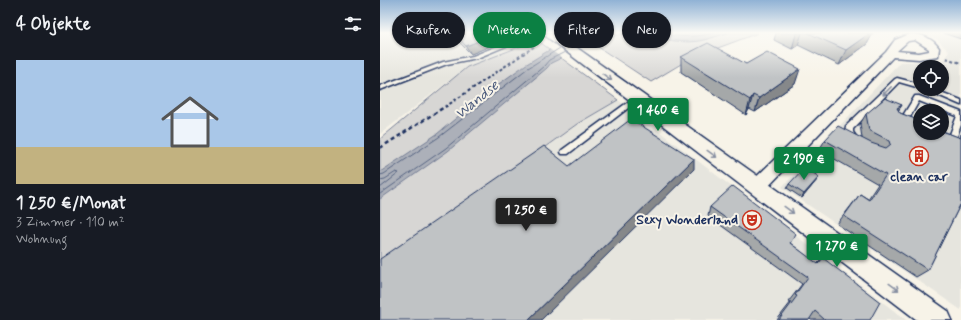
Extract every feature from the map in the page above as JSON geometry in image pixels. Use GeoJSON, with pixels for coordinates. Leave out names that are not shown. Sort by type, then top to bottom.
{"type":"FeatureCollection","features":[{"type":"Feature","properties":{"kind":"street"},"geometry":{"type":"LineString","coordinates":[[569,48],[938,320]]}},
{"type":"Feature","properties":{"kind":"street"},"geometry":{"type":"LineString","coordinates":[[757,187],[890,54]]}},
{"type":"Feature","properties":{"kind":"lane"},"geometry":{"type":"LineString","coordinates":[[380,88],[444,63],[475,57],[498,48]]}},
{"type":"Feature","properties":{"kind":"lane"},"geometry":{"type":"LineString","coordinates":[[862,145],[849,133],[849,128],[897,80],[905,80],[913,83]]}},
{"type":"Feature","properties":{"kind":"lane"},"geometry":{"type":"LineString","coordinates":[[944,96],[961,103]]}},
{"type":"Feature","properties":{"kind":"lane"},"geometry":{"type":"LineString","coordinates":[[895,118],[906,123],[917,98],[961,115],[948,140],[961,146]]}},
{"type":"Feature","properties":{"kind":"lane"},"geometry":{"type":"LineString","coordinates":[[565,152],[637,99]]}},
{"type":"Feature","properties":{"kind":"path"},"geometry":{"type":"LineString","coordinates":[[380,148],[534,48]]}},
{"type":"Feature","properties":{"kind":"shaded area"},"geometry":{"type":"Polygon","coordinates":[[[380,48],[516,48],[467,67],[380,134],[380,48]]]}},
{"type":"Feature","properties":{"kind":"shaded area"},"geometry":{"type":"Polygon","coordinates":[[[516,48],[548,48],[618,100],[577,124],[380,263],[380,139],[467,67],[516,48]]]}},
{"type":"Feature","properties":{"kind":"shaded area"},"geometry":{"type":"Polygon","coordinates":[[[600,48],[718,48],[691,58],[651,82],[600,48]]]}},
{"type":"Feature","properties":{"kind":"shaded area"},"geometry":{"type":"Polygon","coordinates":[[[945,48],[961,48],[961,310],[782,187],[900,62],[913,62],[913,96],[949,96],[949,60],[943,60],[949,52],[945,48]]]}},
{"type":"Feature","properties":{"kind":"shaded area"},"geometry":{"type":"Polygon","coordinates":[[[618,100],[906,320],[380,320],[380,263],[577,124],[618,100]]]}},
{"type":"Feature","properties":{"kind":"water"},"geometry":{"type":"Polygon","coordinates":[[[553,48],[583,48],[551,63],[547,68],[448,151],[380,199],[380,172],[437,134],[485,94],[525,65],[553,48]]]}},
{"type":"Feature","properties":{"kind":"pier"},"geometry":{"type":"Polygon","coordinates":[[[548,48],[587,48],[563,59],[548,48]]]}},
{"type":"Feature","properties":{"kind":"building"},"geometry":{"type":"Polygon","coordinates":[[[698,48],[717,48],[746,64],[767,52],[800,69],[759,98],[753,95],[750,100],[681,57],[698,48]]]}},
{"type":"Feature","properties":{"kind":"building"},"geometry":{"type":"Polygon","coordinates":[[[885,98],[902,105],[897,108],[900,113],[913,118],[913,140],[949,140],[949,134],[961,138],[961,205],[928,270],[844,216],[860,194],[869,200],[886,175],[825,140],[838,126],[871,143],[886,148],[891,144],[890,141],[869,130],[866,114],[885,98]]]}},
{"type":"Feature","properties":{"kind":"building"},"geometry":{"type":"Polygon","coordinates":[[[631,119],[694,159],[528,320],[380,320],[380,259],[544,146],[569,166],[631,119]]]}},
{"type":"Feature","properties":{"kind":"building"},"geometry":{"type":"Polygon","coordinates":[[[805,167],[819,177],[804,194],[789,184],[805,167]]]}},
{"type":"Feature","properties":{"kind":"building"},"geometry":{"type":"Polygon","coordinates":[[[733,186],[796,234],[790,243],[818,264],[823,258],[880,302],[870,320],[825,320],[815,311],[809,320],[779,320],[797,296],[795,295],[808,277],[710,207],[733,186]]]}},
{"type":"Feature","properties":{"kind":"place","name":"clean car"},"geometry":{"type":"Point","coordinates":[919,156]}},
{"type":"Feature","properties":{"kind":"place","name":"Sexy Wonderland"},"geometry":{"type":"Point","coordinates":[752,220]}},
{"type":"Feature","properties":{"kind":"water label","name":"Wandse"},"geometry":{"type":"Point","coordinates":[477,100]}}]}
